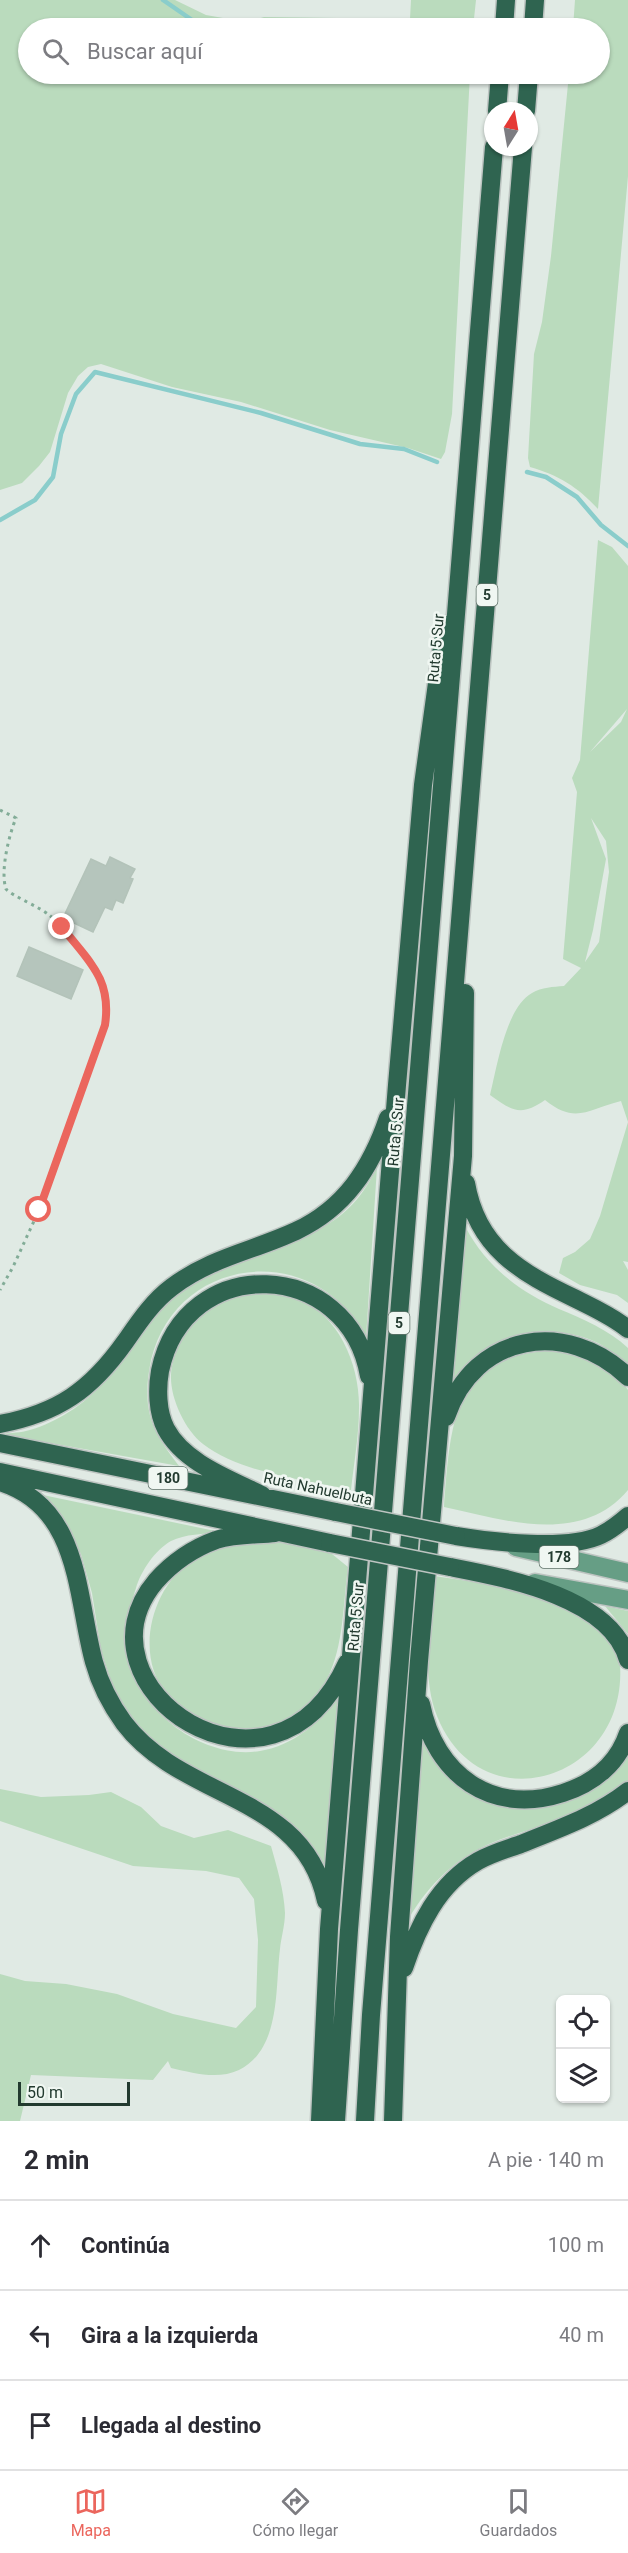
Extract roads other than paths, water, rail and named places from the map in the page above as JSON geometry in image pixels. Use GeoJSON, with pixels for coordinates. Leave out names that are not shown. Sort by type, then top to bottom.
{"type":"FeatureCollection","features":[{"type":"Feature","properties":{"kind":"highway"},"geometry":{"type":"LineString","coordinates":[[505,18],[506,0]]}},
{"type":"Feature","properties":{"kind":"highway"},"geometry":{"type":"LineString","coordinates":[[534,18],[535,0]]}},
{"type":"Feature","properties":{"kind":"highway"},"geometry":{"type":"LineString","coordinates":[[498,102],[499,84]]}},
{"type":"Feature","properties":{"kind":"highway"},"geometry":{"type":"LineString","coordinates":[[527,102],[528,84]]}},
{"type":"Feature","properties":{"kind":"highway","name":"Ruta 5 Sur"},"geometry":{"type":"LineString","coordinates":[[336,2121],[349,1930],[494,156]]}},
{"type":"Feature","properties":{"kind":"highway","name":"5"},"geometry":{"type":"LineString","coordinates":[[364,2121],[522,156]]}},
{"type":"Feature","properties":{"kind":"highway"},"geometry":{"type":"LineString","coordinates":[[320,2121],[329,1929],[397,1084],[428,745],[440,652],[463,526]]}},
{"type":"Feature","properties":{"kind":"highway"},"geometry":{"type":"LineString","coordinates":[[393,2121],[399,1937],[419,1661],[463,1156],[465,1011],[461,908]]}},
{"type":"Feature","properties":{"kind":"highway"},"geometry":{"type":"LineString","coordinates":[[0,1424],[53,1409],[78,1394],[105,1368],[153,1304],[191,1274],[233,1253],[296,1231],[337,1205],[361,1178],[370,1163],[387,1120],[397,1084]]}},
{"type":"Feature","properties":{"kind":"highway"},"geometry":{"type":"LineString","coordinates":[[463,1156],[466,1186],[475,1216],[490,1242],[500,1253],[521,1270],[593,1306],[628,1329]]}},
{"type":"Feature","properties":{"kind":"highway"},"geometry":{"type":"LineString","coordinates":[[262,1495],[192,1457],[166,1428],[158,1397],[162,1362],[176,1331],[193,1309],[219,1293],[253,1284],[271,1283],[304,1292],[332,1307],[344,1319],[361,1348],[372,1389]]}},
{"type":"Feature","properties":{"kind":"highway"},"geometry":{"type":"LineString","coordinates":[[437,1450],[443,1425],[456,1392],[468,1374],[506,1349],[538,1342],[574,1344],[606,1358],[628,1377]]}},
{"type":"Feature","properties":{"kind":"highway","name":"Ruta Nahuelbuta"},"geometry":{"type":"LineString","coordinates":[[0,1443],[491,1542]]}},
{"type":"Feature","properties":{"kind":"highway","name":"180"},"geometry":{"type":"LineString","coordinates":[[0,1472],[275,1533],[450,1567]]}},
{"type":"Feature","properties":{"kind":"highway"},"geometry":{"type":"LineString","coordinates":[[0,1482],[33,1500],[45,1511],[65,1542],[78,1580],[94,1664],[107,1695],[125,1724],[148,1749],[177,1768],[274,1820],[290,1833],[304,1848],[323,1886],[329,1929]]}},
{"type":"Feature","properties":{"kind":"highway"},"geometry":{"type":"LineString","coordinates":[[491,1542],[577,1542],[601,1535],[628,1516]]}},
{"type":"Feature","properties":{"kind":"highway"},"geometry":{"type":"LineString","coordinates":[[275,1533],[233,1536],[200,1547],[166,1570],[149,1590],[137,1615],[135,1641],[141,1668],[154,1692],[171,1712],[207,1732],[233,1738],[261,1737],[288,1729],[313,1711],[333,1689],[351,1650]]}},
{"type":"Feature","properties":{"kind":"highway","name":"178"},"geometry":{"type":"LineString","coordinates":[[450,1567],[495,1576]]}},
{"type":"Feature","properties":{"kind":"highway"},"geometry":{"type":"LineString","coordinates":[[495,1576],[582,1607],[600,1618],[620,1641],[628,1660]]}},
{"type":"Feature","properties":{"kind":"highway"},"geometry":{"type":"LineString","coordinates":[[419,1661],[424,1719],[435,1747],[442,1758],[462,1778],[487,1793],[502,1798],[529,1799],[544,1798],[574,1789],[598,1776],[609,1766],[624,1744],[628,1733]]}},
{"type":"Feature","properties":{"kind":"highway"},"geometry":{"type":"LineString","coordinates":[[395,2029],[403,1972],[414,1939],[435,1901],[449,1885],[477,1861],[594,1814],[628,1791]]}},
{"type":"Feature","properties":{"kind":"main road","name":"Ruta Nahuelbuta"},"geometry":{"type":"LineString","coordinates":[[491,1542],[628,1573]]}},
{"type":"Feature","properties":{"kind":"main road","name":"178"},"geometry":{"type":"LineString","coordinates":[[495,1576],[628,1600]]}},
{"type":"Feature","properties":{"kind":"waterway"},"geometry":{"type":"LineString","coordinates":[[163,0],[189,18]]}},
{"type":"Feature","properties":{"kind":"waterway"},"geometry":{"type":"LineString","coordinates":[[0,520],[35,500],[53,477],[61,434],[76,394],[95,372],[261,413],[360,444],[404,449],[437,462]]}},
{"type":"Feature","properties":{"kind":"waterway"},"geometry":{"type":"LineString","coordinates":[[527,472],[546,477],[577,497],[601,525],[628,546]]}}]}
